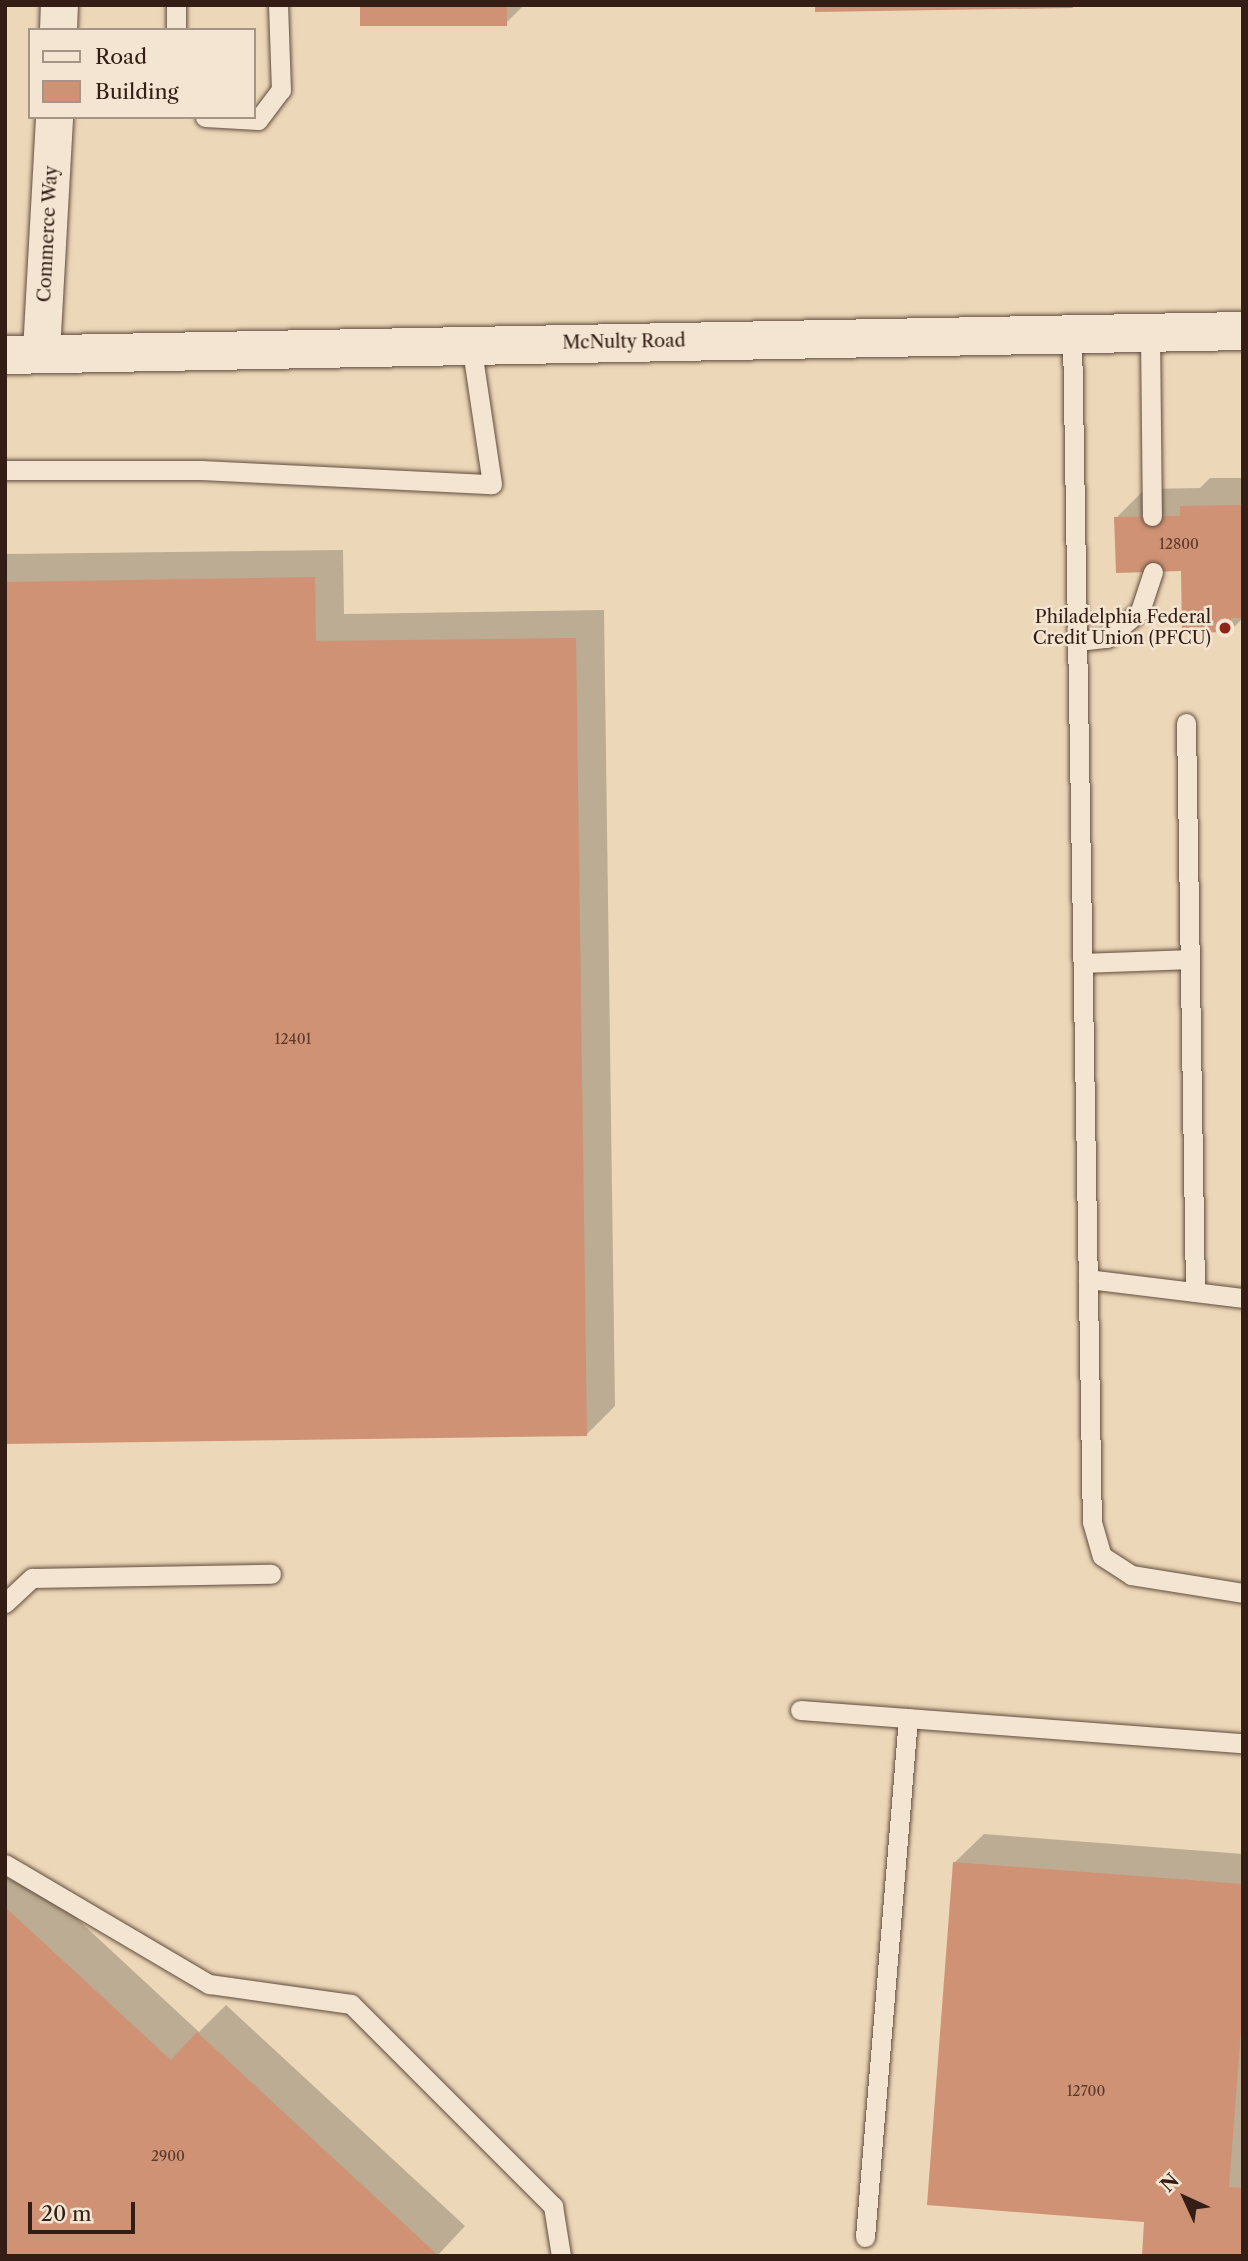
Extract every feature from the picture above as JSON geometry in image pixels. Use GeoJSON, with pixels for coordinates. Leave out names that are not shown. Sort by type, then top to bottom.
{"type":"FeatureCollection","features":[{"type":"Feature","properties":{"kind":"street"},"geometry":{"type":"LineString","coordinates":[[58,28],[59,5]]}},
{"type":"Feature","properties":{"kind":"street","name":"Commerce Way"},"geometry":{"type":"LineString","coordinates":[[23,353],[54,119]]}},
{"type":"Feature","properties":{"kind":"street","name":"McNulty Road"},"geometry":{"type":"LineString","coordinates":[[23,353],[1243,331]]}},
{"type":"Feature","properties":{"kind":"lane"},"geometry":{"type":"LineString","coordinates":[[49,5],[59,5]]}},
{"type":"Feature","properties":{"kind":"lane"},"geometry":{"type":"LineString","coordinates":[[176,5],[176,28]]}},
{"type":"Feature","properties":{"kind":"lane"},"geometry":{"type":"LineString","coordinates":[[240,119],[258,120],[281,90],[278,5]]}},
{"type":"Feature","properties":{"kind":"lane"},"geometry":{"type":"LineString","coordinates":[[1150,333],[1152,516]]}},
{"type":"Feature","properties":{"kind":"lane"},"geometry":{"type":"LineString","coordinates":[[1072,334],[1091,1522],[1102,1556],[1131,1575],[1243,1593]]}},
{"type":"Feature","properties":{"kind":"lane"},"geometry":{"type":"LineString","coordinates":[[5,470],[201,470],[492,484],[471,344]]}},
{"type":"Feature","properties":{"kind":"lane"},"geometry":{"type":"LineString","coordinates":[[1077,641],[1107,638],[1140,611],[1153,572]]}},
{"type":"Feature","properties":{"kind":"lane"},"geometry":{"type":"LineString","coordinates":[[1186,723],[1195,1292]]}},
{"type":"Feature","properties":{"kind":"lane"},"geometry":{"type":"LineString","coordinates":[[1083,962],[1190,959]]}},
{"type":"Feature","properties":{"kind":"lane"},"geometry":{"type":"LineString","coordinates":[[1088,1279],[1243,1298]]}},
{"type":"Feature","properties":{"kind":"lane"},"geometry":{"type":"LineString","coordinates":[[5,1603],[32,1578],[271,1574]]}},
{"type":"Feature","properties":{"kind":"lane"},"geometry":{"type":"LineString","coordinates":[[800,1710],[1243,1744]]}},
{"type":"Feature","properties":{"kind":"lane"},"geometry":{"type":"LineString","coordinates":[[865,2237],[908,1718]]}},
{"type":"Feature","properties":{"kind":"lane"},"geometry":{"type":"LineString","coordinates":[[5,1864],[209,1984],[351,2004],[553,2206],[561,2256]]}},
{"type":"Feature","properties":{"kind":"building"},"geometry":{"type":"Polygon","coordinates":[[[360,5],[507,5],[507,26],[360,26],[360,5]]]}},
{"type":"Feature","properties":{"kind":"building"},"geometry":{"type":"Polygon","coordinates":[[[815,5],[1073,5],[1073,8],[815,12],[815,5]]]}},
{"type":"Feature","properties":{"kind":"building"},"geometry":{"type":"Polygon","coordinates":[[[1243,505],[1243,618],[1231,618],[1231,632],[1182,633],[1181,571],[1116,573],[1114,517],[1180,516],[1180,506],[1243,505]]]}},
{"type":"Feature","properties":{"kind":"building"},"geometry":{"type":"Polygon","coordinates":[[[315,577],[316,641],[576,638],[587,1436],[5,1444],[5,582],[315,577]]]}},
{"type":"Feature","properties":{"kind":"building"},"geometry":{"type":"Polygon","coordinates":[[[953,1862],[1243,1884],[1243,2004],[1229,2187],[1243,2188],[1243,2256],[1142,2256],[1144,2222],[927,2205],[953,1862]]]}},
{"type":"Feature","properties":{"kind":"building"},"geometry":{"type":"Polygon","coordinates":[[[5,1907],[171,2060],[197,2032],[439,2256],[5,2256],[5,1907]]]}},
{"type":"Feature","properties":{"kind":"place","name":"Philadelphia Federal Credit Union (PFCU)"},"geometry":{"type":"Point","coordinates":[1225,628]}}]}
